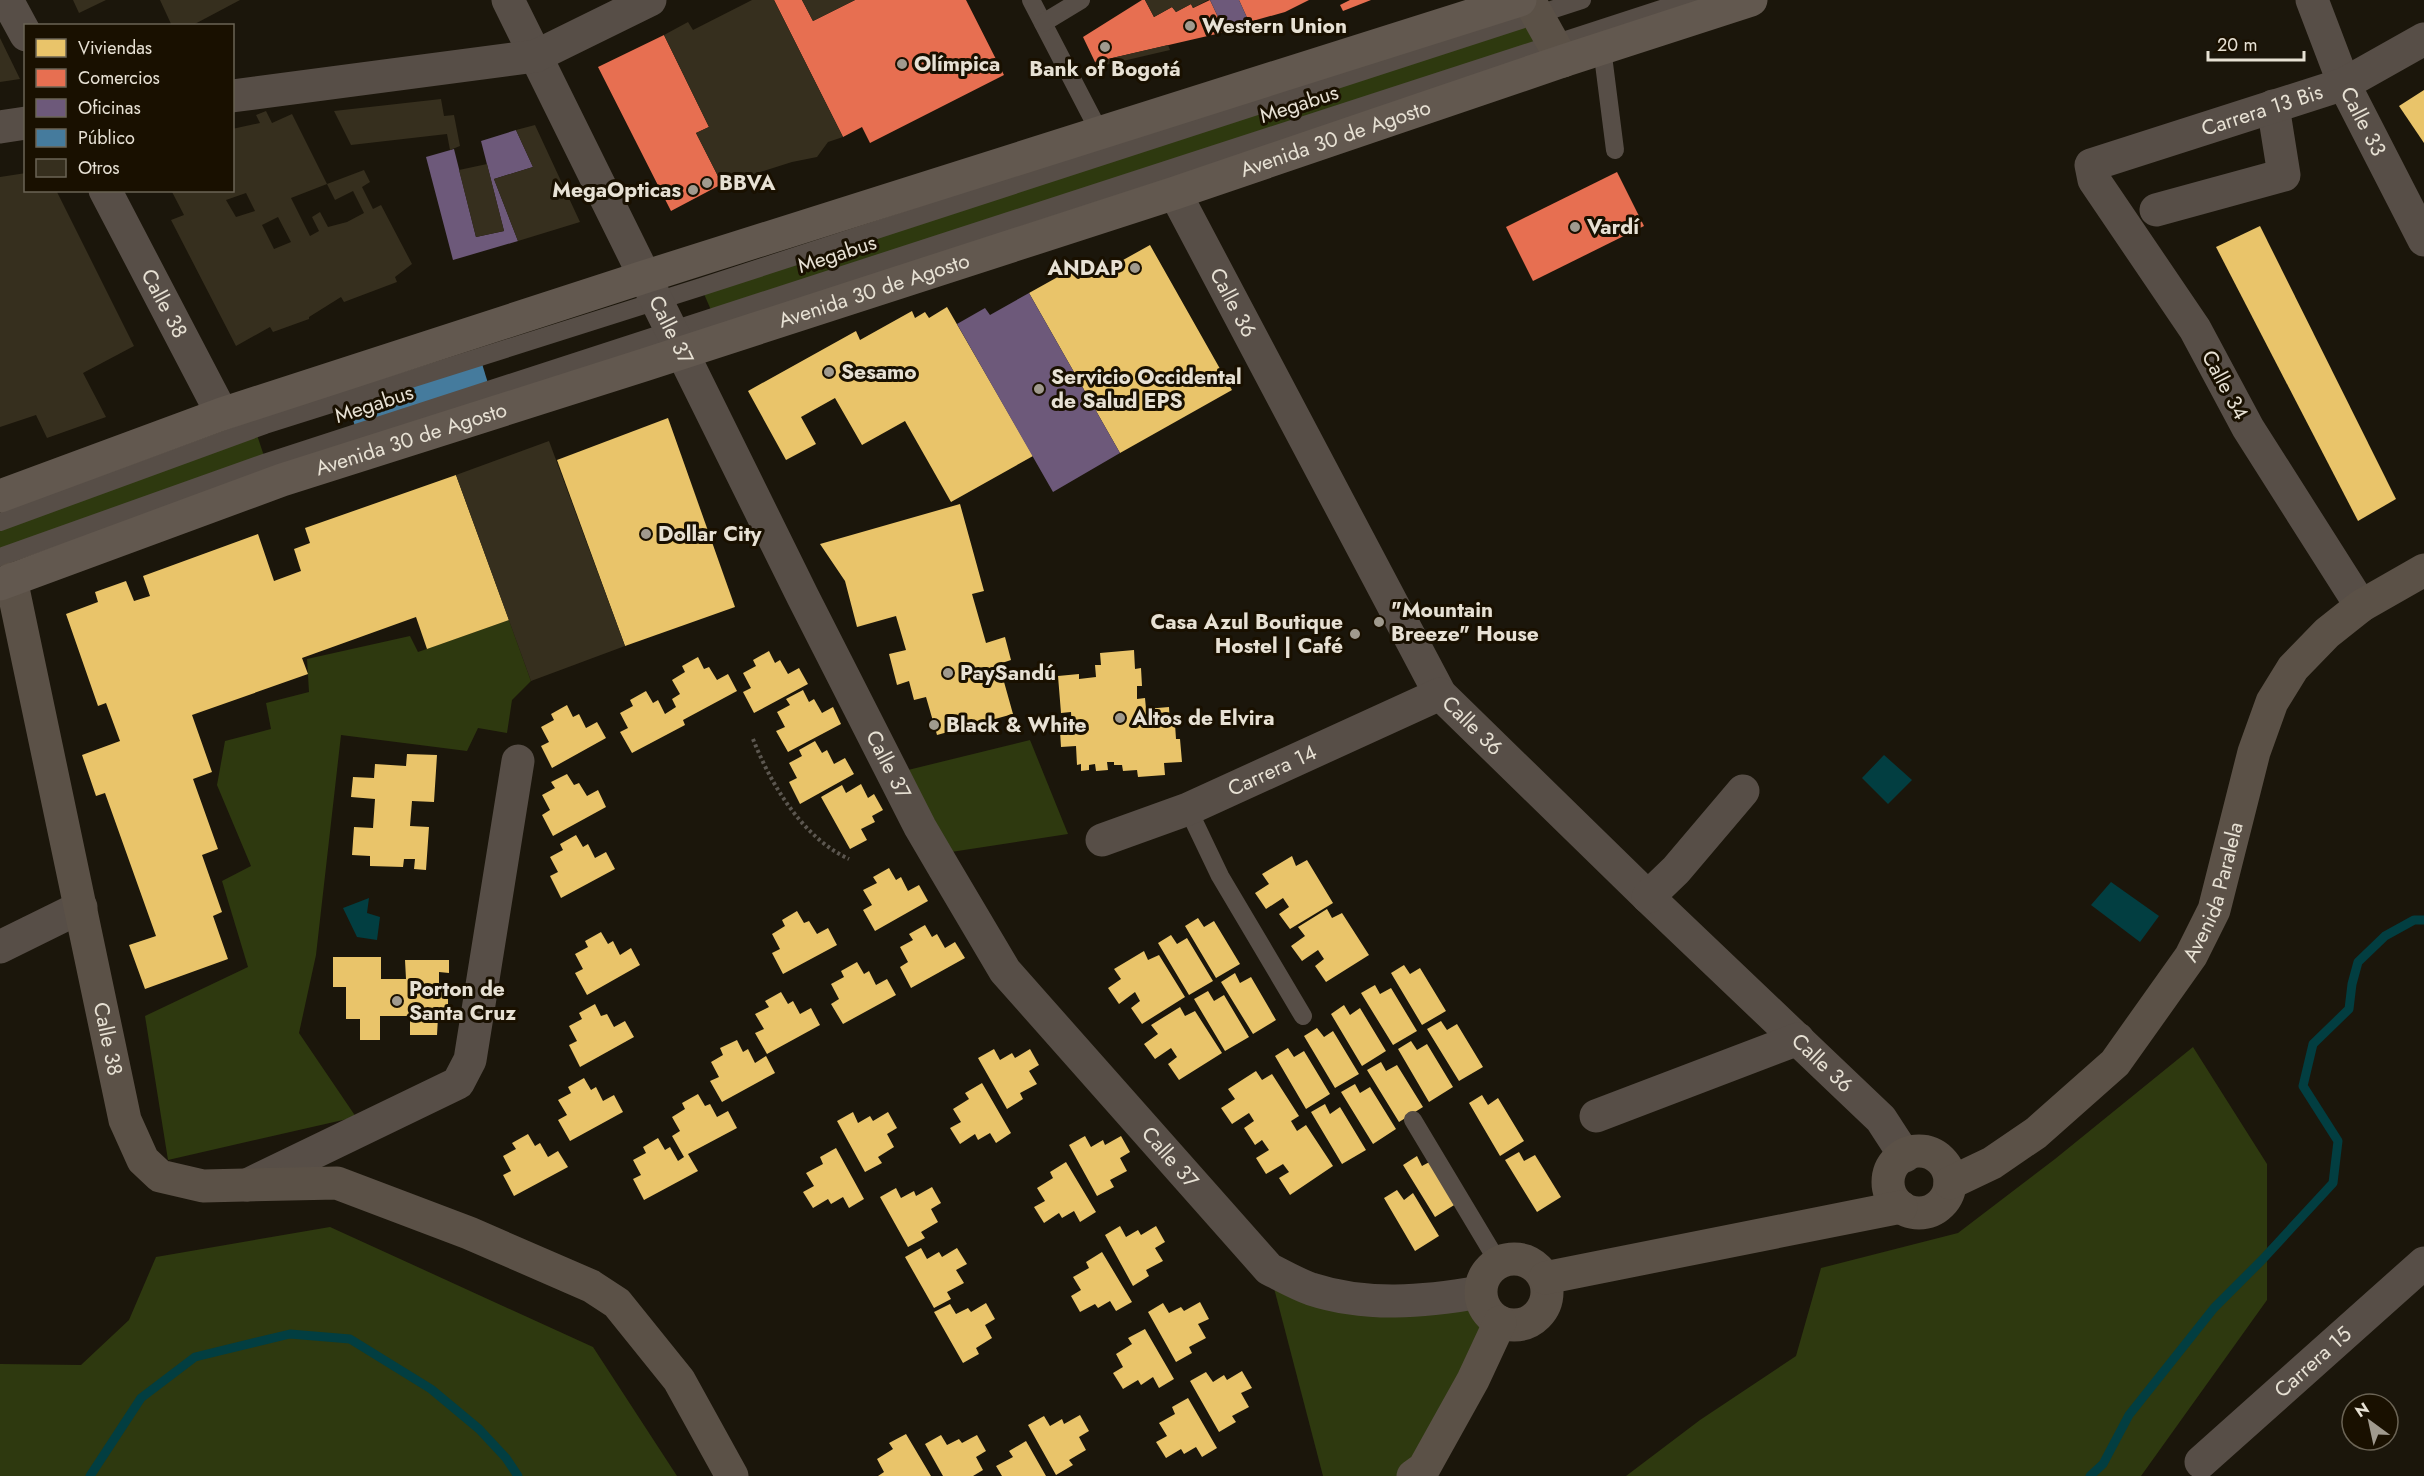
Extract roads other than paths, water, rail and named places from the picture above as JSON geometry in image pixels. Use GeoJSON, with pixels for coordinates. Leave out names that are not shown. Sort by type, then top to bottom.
{"type":"FeatureCollection","features":[{"type":"Feature","properties":{"kind":"main road","name":"Avenida 30 de Agosto"},"geometry":{"type":"LineString","coordinates":[[4,574],[282,480],[678,341],[1175,193],[1559,52],[1602,48],[1751,0]]}},
{"type":"Feature","properties":{"kind":"main road"},"geometry":{"type":"LineString","coordinates":[[0,496],[222,414],[651,289],[1100,133],[1529,5],[1559,52]]}},
{"type":"Feature","properties":{"kind":"main road","name":"Avenida Paralela"},"geometry":{"type":"LineString","coordinates":[[1950,1183],[1992,1163],[2036,1133],[2115,1063],[2191,956],[2214,909],[2254,752],[2272,702],[2293,668],[2327,633],[2361,606],[2424,570]]}},
{"type":"Feature","properties":{"kind":"main road","name":"Calle 38"},"geometry":{"type":"LineString","coordinates":[[4,574],[81,907],[125,1120],[143,1160],[160,1176],[203,1186],[337,1184],[469,1233],[591,1286],[617,1303],[679,1380],[732,1476]]}},
{"type":"Feature","properties":{"kind":"main road"},"geometry":{"type":"LineString","coordinates":[[1912,1152],[1926,1152],[1939,1158],[1947,1169],[1950,1183],[1947,1196],[1939,1206],[1927,1212],[1914,1213],[1901,1208],[1892,1197],[1888,1184],[1890,1170],[1899,1159],[1912,1152]]}},
{"type":"Feature","properties":{"kind":"main road"},"geometry":{"type":"LineString","coordinates":[[1545,1278],[1901,1208]]}},
{"type":"Feature","properties":{"kind":"main road"},"geometry":{"type":"LineString","coordinates":[[1512,1258],[1525,1259],[1537,1267],[1545,1278],[1548,1292],[1545,1305],[1537,1316],[1526,1323],[1513,1325],[1500,1322],[1489,1315],[1483,1304],[1480,1293],[1483,1280],[1488,1269],[1498,1262],[1512,1258]]}},
{"type":"Feature","properties":{"kind":"main road"},"geometry":{"type":"LineString","coordinates":[[1413,1476],[1424,1468],[1430,1459],[1473,1380],[1500,1322]]}},
{"type":"Feature","properties":{"kind":"street"},"geometry":{"type":"LineString","coordinates":[[7,0],[24,31]]}},
{"type":"Feature","properties":{"kind":"street","name":"Calle 37"},"geometry":{"type":"LineString","coordinates":[[508,0],[803,597],[920,828],[1005,971],[1269,1269],[1310,1288],[1364,1300],[1431,1301],[1480,1293]]}},
{"type":"Feature","properties":{"kind":"street"},"geometry":{"type":"LineString","coordinates":[[234,96],[536,56],[650,0]]}},
{"type":"Feature","properties":{"kind":"street","name":"Calle 33"},"geometry":{"type":"LineString","coordinates":[[2312,0],[2344,84],[2424,240]]}},
{"type":"Feature","properties":{"kind":"street","name":"Carrera 13 Bis"},"geometry":{"type":"LineString","coordinates":[[2091,165],[2344,84],[2424,39]]}},
{"type":"Feature","properties":{"kind":"street"},"geometry":{"type":"LineString","coordinates":[[2156,210],[2284,175],[2273,106]]}},
{"type":"Feature","properties":{"kind":"street"},"geometry":{"type":"LineString","coordinates":[[0,127],[24,123]]}},
{"type":"Feature","properties":{"kind":"street","name":"Calle 34"},"geometry":{"type":"LineString","coordinates":[[2091,165],[2094,180],[2195,329],[2248,428],[2361,606]]}},
{"type":"Feature","properties":{"kind":"street","name":"Calle 38"},"geometry":{"type":"LineString","coordinates":[[106,192],[222,414]]}},
{"type":"Feature","properties":{"kind":"street","name":"Calle 36"},"geometry":{"type":"LineString","coordinates":[[1175,193],[1440,694],[1648,897],[1881,1119],[1905,1156]]}},
{"type":"Feature","properties":{"kind":"street","name":"Carrera 14"},"geometry":{"type":"LineString","coordinates":[[1102,840],[1188,809],[1440,694]]}},
{"type":"Feature","properties":{"kind":"street"},"geometry":{"type":"LineString","coordinates":[[247,1185],[458,1083],[470,1060],[518,761]]}},
{"type":"Feature","properties":{"kind":"street"},"geometry":{"type":"LineString","coordinates":[[1648,897],[1676,870],[1743,791]]}},
{"type":"Feature","properties":{"kind":"street"},"geometry":{"type":"LineString","coordinates":[[0,947],[81,907]]}},
{"type":"Feature","properties":{"kind":"street"},"geometry":{"type":"LineString","coordinates":[[1596,1116],[1798,1039]]}},
{"type":"Feature","properties":{"kind":"street","name":"Carrera 15"},"geometry":{"type":"LineString","coordinates":[[2201,1462],[2424,1263]]}},
{"type":"Feature","properties":{"kind":"lane"},"geometry":{"type":"LineString","coordinates":[[1031,0],[1100,133]]}},
{"type":"Feature","properties":{"kind":"lane"},"geometry":{"type":"LineString","coordinates":[[1043,23],[1081,0]]}},
{"type":"Feature","properties":{"kind":"lane","name":"Megabus"},"geometry":{"type":"LineString","coordinates":[[0,522],[651,289],[1529,5],[1582,0]]}},
{"type":"Feature","properties":{"kind":"lane","name":"Megabus"},"geometry":{"type":"LineString","coordinates":[[678,341],[1559,52],[1689,0]]}},
{"type":"Feature","properties":{"kind":"lane"},"geometry":{"type":"LineString","coordinates":[[1602,48],[1615,150]]}},
{"type":"Feature","properties":{"kind":"lane"},"geometry":{"type":"LineString","coordinates":[[1188,809],[1220,876],[1303,1016]]}},
{"type":"Feature","properties":{"kind":"lane"},"geometry":{"type":"LineString","coordinates":[[1413,1120],[1498,1262]]}},
{"type":"Feature","properties":{"kind":"water"},"geometry":{"type":"Polygon","coordinates":[[[1884,755],[1912,780],[1888,804],[1862,778],[1884,755]]]}},
{"type":"Feature","properties":{"kind":"water"},"geometry":{"type":"Polygon","coordinates":[[[2111,882],[2159,916],[2140,942],[2091,905],[2111,882]]]}},
{"type":"Feature","properties":{"kind":"water"},"geometry":{"type":"Polygon","coordinates":[[[369,898],[367,913],[380,917],[377,940],[357,937],[343,908],[369,898]]]}},
{"type":"Feature","properties":{"kind":"waterway"},"geometry":{"type":"LineString","coordinates":[[2090,1476],[2103,1464],[2129,1415],[2214,1308],[2333,1183],[2338,1141],[2303,1086],[2313,1044],[2349,1009],[2358,962],[2385,936],[2414,920],[2424,920]]}},
{"type":"Feature","properties":{"kind":"waterway"},"geometry":{"type":"LineString","coordinates":[[90,1476],[141,1398],[195,1357],[290,1334],[350,1339],[431,1389],[479,1429],[506,1458],[518,1476]]}},
{"type":"Feature","properties":{"kind":"place","name":"Western Union"},"geometry":{"type":"Point","coordinates":[1190,26]}},
{"type":"Feature","properties":{"kind":"place","name":"Bank of Bogotá"},"geometry":{"type":"Point","coordinates":[1105,47]}},
{"type":"Feature","properties":{"kind":"place","name":"Olímpica"},"geometry":{"type":"Point","coordinates":[902,64]}},
{"type":"Feature","properties":{"kind":"place","name":"BBVA"},"geometry":{"type":"Point","coordinates":[707,183]}},
{"type":"Feature","properties":{"kind":"place","name":"MegaOpticas"},"geometry":{"type":"Point","coordinates":[693,190]}},
{"type":"Feature","properties":{"kind":"place","name":"Vardí"},"geometry":{"type":"Point","coordinates":[1575,227]}},
{"type":"Feature","properties":{"kind":"place","name":"ANDAP"},"geometry":{"type":"Point","coordinates":[1135,268]}},
{"type":"Feature","properties":{"kind":"place","name":"Sesamo"},"geometry":{"type":"Point","coordinates":[829,372]}},
{"type":"Feature","properties":{"kind":"place","name":"Servicio Occidental de Salud EPS"},"geometry":{"type":"Point","coordinates":[1039,389]}},
{"type":"Feature","properties":{"kind":"place","name":"Dollar City"},"geometry":{"type":"Point","coordinates":[646,534]}},
{"type":"Feature","properties":{"kind":"place","name":"\"Mountain Breeze\" House"},"geometry":{"type":"Point","coordinates":[1379,622]}},
{"type":"Feature","properties":{"kind":"place","name":"Casa Azul Boutique Hostel | Café"},"geometry":{"type":"Point","coordinates":[1355,634]}},
{"type":"Feature","properties":{"kind":"place","name":"PaySandú"},"geometry":{"type":"Point","coordinates":[948,673]}},
{"type":"Feature","properties":{"kind":"place","name":"Altos de Elvira"},"geometry":{"type":"Point","coordinates":[1120,718]}},
{"type":"Feature","properties":{"kind":"place","name":"Black & White"},"geometry":{"type":"Point","coordinates":[934,725]}},
{"type":"Feature","properties":{"kind":"place","name":"Porton de Santa Cruz"},"geometry":{"type":"Point","coordinates":[397,1001]}}]}
